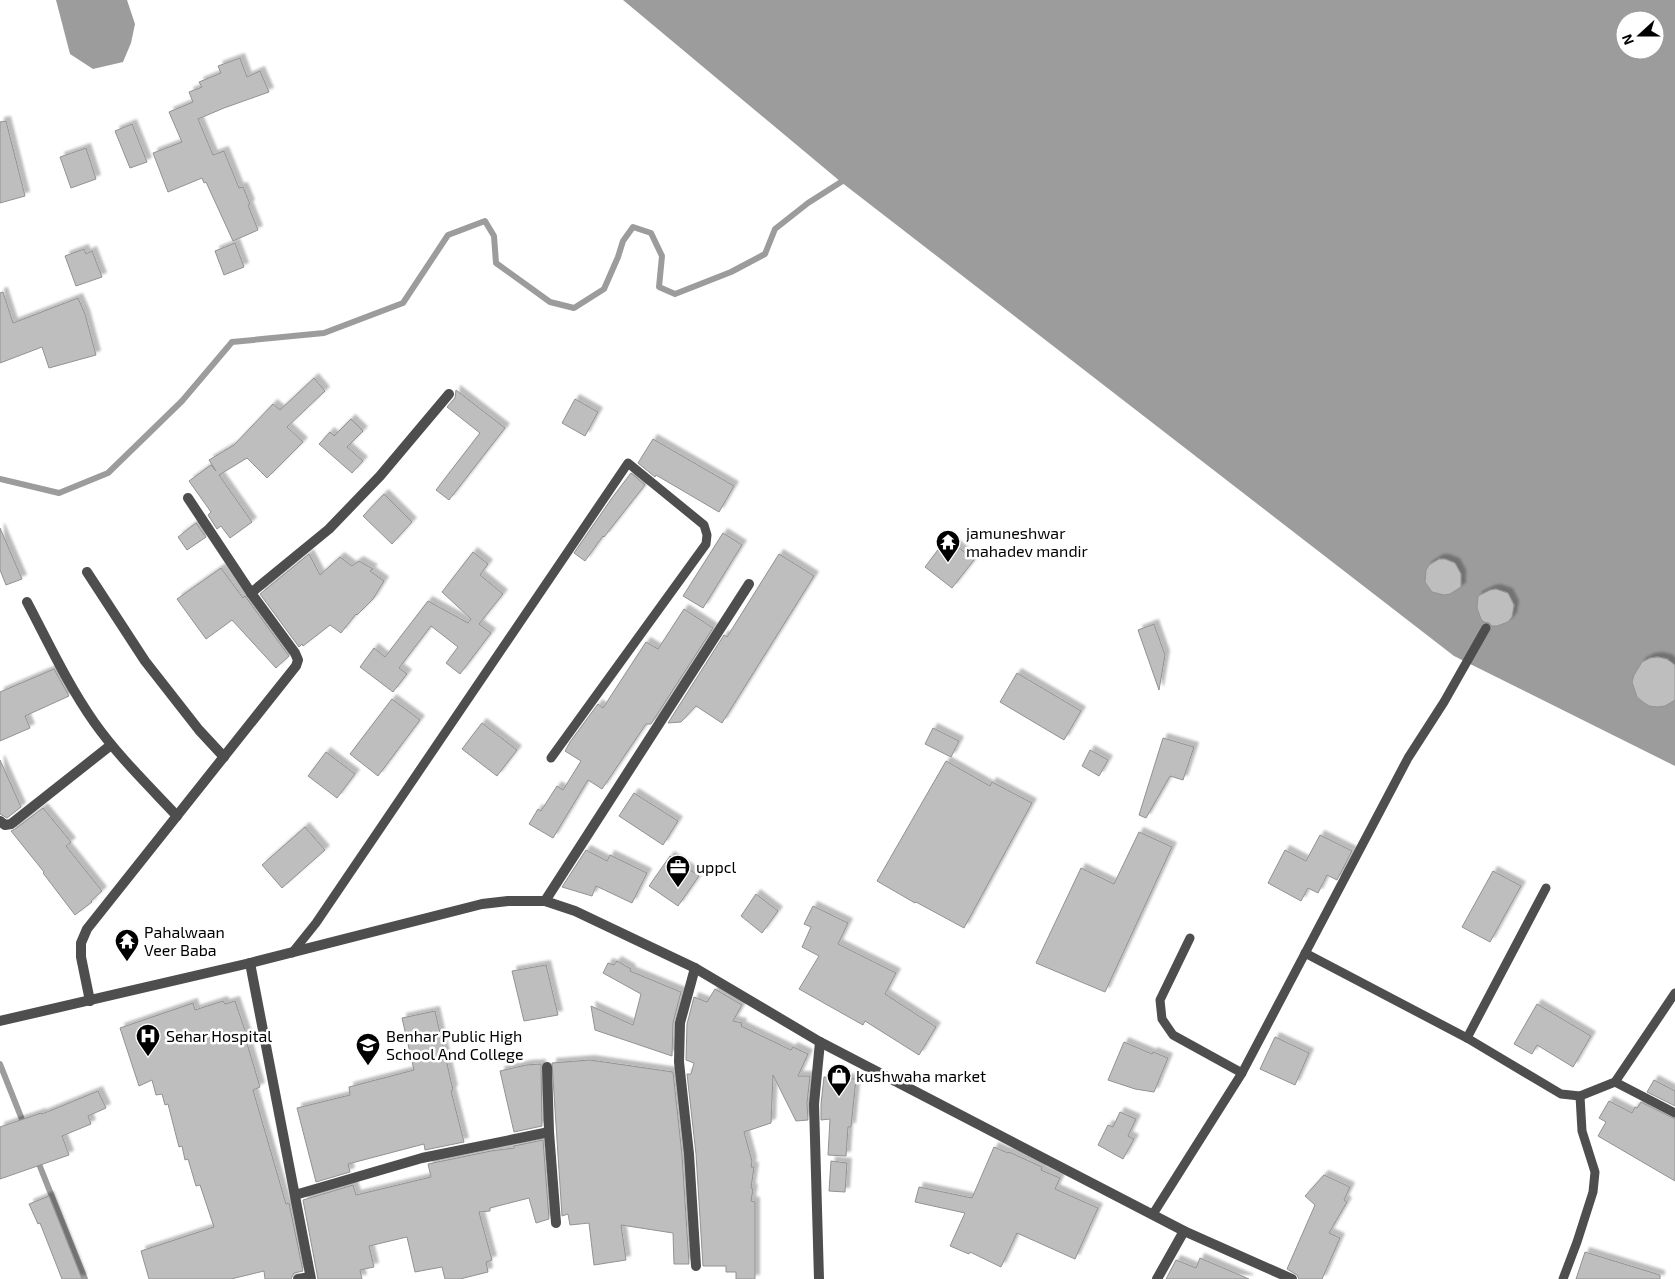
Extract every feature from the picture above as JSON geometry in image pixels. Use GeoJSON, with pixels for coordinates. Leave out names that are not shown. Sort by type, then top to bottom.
{"type":"FeatureCollection","features":[{"type":"Feature","properties":{"kind":"street"},"geometry":{"type":"LineString","coordinates":[[251,593],[335,522],[380,476],[449,394]]}},
{"type":"Feature","properties":{"kind":"street"},"geometry":{"type":"LineString","coordinates":[[90,1001],[81,957],[81,943],[88,928],[296,666],[298,660],[188,498]]}},
{"type":"Feature","properties":{"kind":"street"},"geometry":{"type":"LineString","coordinates":[[86,572],[145,661],[199,730],[224,757]]}},
{"type":"Feature","properties":{"kind":"street"},"geometry":{"type":"LineString","coordinates":[[545,901],[749,584]]}},
{"type":"Feature","properties":{"kind":"street"},"geometry":{"type":"LineString","coordinates":[[27,602],[92,720],[111,745],[177,816]]}},
{"type":"Feature","properties":{"kind":"street"},"geometry":{"type":"LineString","coordinates":[[0,821],[4,825],[11,824],[111,745]]}},
{"type":"Feature","properties":{"kind":"street"},"geometry":{"type":"LineString","coordinates":[[0,1021],[250,964],[482,904],[508,901],[545,901],[575,911],[695,968],[820,1042],[1184,1231],[1292,1279]]}},
{"type":"Feature","properties":{"kind":"street"},"geometry":{"type":"LineString","coordinates":[[250,964],[311,1278],[298,1279]]}},
{"type":"Feature","properties":{"kind":"street"},"geometry":{"type":"LineString","coordinates":[[695,968],[680,1023],[678,1062],[689,1154],[696,1266]]}},
{"type":"Feature","properties":{"kind":"street"},"geometry":{"type":"LineString","coordinates":[[819,1279],[814,1104],[820,1042]]}},
{"type":"Feature","properties":{"kind":"street"},"geometry":{"type":"LineString","coordinates":[[547,1067],[549,1132],[556,1223]]}},
{"type":"Feature","properties":{"kind":"street"},"geometry":{"type":"LineString","coordinates":[[295,1195],[422,1158],[549,1132]]}},
{"type":"Feature","properties":{"kind":"street"},"geometry":{"type":"LineString","coordinates":[[1157,1279],[1184,1231]]}},
{"type":"Feature","properties":{"kind":"lane"},"geometry":{"type":"LineString","coordinates":[[292,953],[316,923],[628,463],[704,525],[707,535],[706,544],[551,758]]}},
{"type":"Feature","properties":{"kind":"lane"},"geometry":{"type":"LineString","coordinates":[[1152,1214],[1242,1073],[1408,758],[1444,702],[1486,628]]}},
{"type":"Feature","properties":{"kind":"lane"},"geometry":{"type":"LineString","coordinates":[[1467,1038],[1546,888]]}},
{"type":"Feature","properties":{"kind":"lane"},"geometry":{"type":"LineString","coordinates":[[1190,938],[1160,1000],[1162,1018],[1173,1035],[1242,1073]]}},
{"type":"Feature","properties":{"kind":"lane"},"geometry":{"type":"LineString","coordinates":[[1305,953],[1467,1038],[1561,1094],[1580,1096],[1615,1082],[1675,993]]}},
{"type":"Feature","properties":{"kind":"lane"},"geometry":{"type":"LineString","coordinates":[[1615,1082],[1675,1113]]}},
{"type":"Feature","properties":{"kind":"lane"},"geometry":{"type":"LineString","coordinates":[[1563,1279],[1593,1192],[1595,1172],[1582,1131],[1580,1096]]}},
{"type":"Feature","properties":{"kind":"shaded area"},"geometry":{"type":"Polygon","coordinates":[[[56,0],[127,0],[135,24],[131,43],[123,62],[93,69],[70,54],[56,0]]]}},
{"type":"Feature","properties":{"kind":"shaded area"},"geometry":{"type":"Polygon","coordinates":[[[623,0],[1675,0],[1675,766],[1454,656],[841,182],[623,0]]]}},
{"type":"Feature","properties":{"kind":"building"},"geometry":{"type":"Polygon","coordinates":[[[240,58],[247,77],[260,71],[269,92],[198,119],[213,155],[224,151],[239,188],[243,187],[258,230],[233,241],[206,182],[204,183],[202,178],[168,192],[153,153],[182,142],[169,112],[193,102],[189,92],[202,87],[199,82],[221,73],[218,66],[240,58]]]}},
{"type":"Feature","properties":{"kind":"building"},"geometry":{"type":"Polygon","coordinates":[[[6,121],[25,196],[0,203],[0,122],[6,121]]]}},
{"type":"Feature","properties":{"kind":"building"},"geometry":{"type":"Polygon","coordinates":[[[132,124],[147,162],[130,168],[115,131],[132,124]]]}},
{"type":"Feature","properties":{"kind":"building"},"geometry":{"type":"Polygon","coordinates":[[[86,148],[96,179],[71,188],[60,157],[86,148]]]}},
{"type":"Feature","properties":{"kind":"building"},"geometry":{"type":"Polygon","coordinates":[[[235,243],[244,267],[224,275],[215,251],[235,243]]]}},
{"type":"Feature","properties":{"kind":"building"},"geometry":{"type":"Polygon","coordinates":[[[84,249],[86,254],[92,251],[102,277],[76,286],[65,256],[84,249]]]}},
{"type":"Feature","properties":{"kind":"building"},"geometry":{"type":"Polygon","coordinates":[[[3,292],[13,323],[78,298],[85,314],[96,355],[49,368],[42,347],[0,363],[0,293],[3,292]]]}},
{"type":"Feature","properties":{"kind":"building"},"geometry":{"type":"Polygon","coordinates":[[[314,378],[325,391],[287,427],[303,442],[267,478],[247,458],[219,475],[252,522],[230,538],[221,526],[217,529],[208,515],[211,512],[189,481],[211,465],[216,471],[209,460],[234,445],[273,404],[280,410],[314,378]]]}},
{"type":"Feature","properties":{"kind":"building"},"geometry":{"type":"Polygon","coordinates":[[[456,390],[505,428],[449,500],[436,490],[480,433],[447,407],[455,398],[456,390]]]}},
{"type":"Feature","properties":{"kind":"building"},"geometry":{"type":"Polygon","coordinates":[[[575,399],[598,412],[585,436],[562,423],[575,399]]]}},
{"type":"Feature","properties":{"kind":"building"},"geometry":{"type":"Polygon","coordinates":[[[351,419],[363,431],[347,447],[363,461],[352,473],[319,444],[330,432],[334,436],[351,419]]]}},
{"type":"Feature","properties":{"kind":"building"},"geometry":{"type":"Polygon","coordinates":[[[653,439],[734,486],[719,512],[656,475],[655,477],[638,463],[653,439]]]}},
{"type":"Feature","properties":{"kind":"building"},"geometry":{"type":"Polygon","coordinates":[[[631,473],[645,485],[585,561],[574,553],[631,473]]]}},
{"type":"Feature","properties":{"kind":"building"},"geometry":{"type":"Polygon","coordinates":[[[384,494],[412,522],[392,544],[363,516],[384,494]]]}},
{"type":"Feature","properties":{"kind":"building"},"geometry":{"type":"Polygon","coordinates":[[[196,523],[206,537],[187,550],[178,537],[196,523]]]}},
{"type":"Feature","properties":{"kind":"building"},"geometry":{"type":"Polygon","coordinates":[[[0,528],[22,579],[6,585],[0,570],[0,528]]]}},
{"type":"Feature","properties":{"kind":"building"},"geometry":{"type":"Polygon","coordinates":[[[723,533],[742,545],[703,608],[683,596],[723,533]]]}},
{"type":"Feature","properties":{"kind":"building"},"geometry":{"type":"Polygon","coordinates":[[[947,538],[974,560],[952,588],[925,567],[947,538]]]}},
{"type":"Feature","properties":{"kind":"building"},"geometry":{"type":"Polygon","coordinates":[[[473,552],[488,564],[480,575],[503,594],[479,624],[491,633],[460,674],[446,663],[458,647],[431,626],[399,668],[407,674],[393,692],[360,667],[374,648],[385,657],[428,601],[468,623],[471,619],[442,592],[473,552]]]}},
{"type":"Feature","properties":{"kind":"building"},"geometry":{"type":"Polygon","coordinates":[[[309,554],[320,575],[340,557],[352,566],[359,561],[373,569],[370,571],[384,581],[373,599],[356,614],[341,633],[330,625],[299,647],[260,594],[309,554]]]}},
{"type":"Feature","properties":{"kind":"building"},"geometry":{"type":"Polygon","coordinates":[[[779,554],[814,576],[722,723],[696,706],[681,722],[668,723],[724,635],[727,637],[779,554]]]}},
{"type":"Feature","properties":{"kind":"building"},"geometry":{"type":"Polygon","coordinates":[[[1439,559],[1455,563],[1461,574],[1461,587],[1450,594],[1444,595],[1432,592],[1425,582],[1426,570],[1429,565],[1439,559]]]}},
{"type":"Feature","properties":{"kind":"building"},"geometry":{"type":"Polygon","coordinates":[[[221,568],[243,598],[245,596],[289,656],[276,668],[232,620],[206,639],[177,599],[221,568]]]}},
{"type":"Feature","properties":{"kind":"building"},"geometry":{"type":"Polygon","coordinates":[[[1496,589],[1508,593],[1514,605],[1512,617],[1508,622],[1492,626],[1481,619],[1477,608],[1478,596],[1496,589]]]}},
{"type":"Feature","properties":{"kind":"building"},"geometry":{"type":"Polygon","coordinates":[[[684,609],[713,628],[651,724],[646,724],[602,789],[588,780],[553,838],[529,824],[538,809],[541,811],[557,786],[563,790],[581,761],[565,751],[570,742],[598,704],[603,708],[646,642],[658,649],[684,609]]]}},
{"type":"Feature","properties":{"kind":"building"},"geometry":{"type":"Polygon","coordinates":[[[1154,624],[1165,655],[1159,690],[1138,630],[1154,624]]]}},
{"type":"Feature","properties":{"kind":"building"},"geometry":{"type":"Polygon","coordinates":[[[1658,657],[1667,659],[1675,665],[1675,700],[1665,706],[1657,707],[1649,706],[1637,697],[1632,682],[1642,662],[1658,657]]]}},
{"type":"Feature","properties":{"kind":"building"},"geometry":{"type":"Polygon","coordinates":[[[54,669],[69,696],[25,716],[30,728],[0,741],[0,692],[54,669]]]}},
{"type":"Feature","properties":{"kind":"building"},"geometry":{"type":"Polygon","coordinates":[[[1017,673],[1081,711],[1064,740],[1000,702],[1017,673]]]}},
{"type":"Feature","properties":{"kind":"building"},"geometry":{"type":"Polygon","coordinates":[[[392,699],[420,720],[378,776],[350,754],[392,699]]]}},
{"type":"Feature","properties":{"kind":"building"},"geometry":{"type":"Polygon","coordinates":[[[482,723],[517,750],[497,776],[462,749],[482,723]]]}},
{"type":"Feature","properties":{"kind":"building"},"geometry":{"type":"Polygon","coordinates":[[[933,728],[959,741],[951,757],[925,744],[933,728]]]}},
{"type":"Feature","properties":{"kind":"building"},"geometry":{"type":"Polygon","coordinates":[[[1163,738],[1194,747],[1183,780],[1170,776],[1146,818],[1139,815],[1163,738]]]}},
{"type":"Feature","properties":{"kind":"building"},"geometry":{"type":"Polygon","coordinates":[[[1090,750],[1108,760],[1099,776],[1082,766],[1090,750]]]}},
{"type":"Feature","properties":{"kind":"building"},"geometry":{"type":"Polygon","coordinates":[[[326,752],[355,774],[337,798],[308,776],[326,752]]]}},
{"type":"Feature","properties":{"kind":"building"},"geometry":{"type":"Polygon","coordinates":[[[0,760],[21,807],[7,818],[0,814],[0,760]]]}},
{"type":"Feature","properties":{"kind":"building"},"geometry":{"type":"Polygon","coordinates":[[[946,761],[990,786],[992,782],[1032,803],[964,928],[877,881],[946,761]]]}},
{"type":"Feature","properties":{"kind":"building"},"geometry":{"type":"Polygon","coordinates":[[[634,793],[678,821],[663,845],[619,816],[634,793]]]}},
{"type":"Feature","properties":{"kind":"building"},"geometry":{"type":"Polygon","coordinates":[[[43,808],[71,842],[66,846],[102,891],[92,902],[75,915],[11,831],[43,808]]]}},
{"type":"Feature","properties":{"kind":"building"},"geometry":{"type":"Polygon","coordinates":[[[305,827],[325,850],[282,888],[262,865],[305,827]]]}},
{"type":"Feature","properties":{"kind":"building"},"geometry":{"type":"Polygon","coordinates":[[[1139,832],[1172,847],[1105,992],[1036,963],[1081,868],[1114,884],[1139,832]]]}},
{"type":"Feature","properties":{"kind":"building"},"geometry":{"type":"Polygon","coordinates":[[[1320,835],[1352,851],[1337,880],[1327,875],[1318,893],[1308,888],[1301,901],[1268,883],[1285,850],[1306,861],[1320,835]]]}},
{"type":"Feature","properties":{"kind":"building"},"geometry":{"type":"Polygon","coordinates":[[[586,850],[607,861],[610,855],[647,873],[632,903],[596,886],[592,896],[562,887],[586,850]]]}},
{"type":"Feature","properties":{"kind":"building"},"geometry":{"type":"Polygon","coordinates":[[[670,856],[699,876],[678,906],[649,886],[670,856]]]}},
{"type":"Feature","properties":{"kind":"building"},"geometry":{"type":"Polygon","coordinates":[[[1493,871],[1521,886],[1490,942],[1462,927],[1493,871]]]}},
{"type":"Feature","properties":{"kind":"building"},"geometry":{"type":"Polygon","coordinates":[[[756,894],[778,911],[762,933],[741,916],[756,894]]]}},
{"type":"Feature","properties":{"kind":"building"},"geometry":{"type":"Polygon","coordinates":[[[813,906],[848,923],[838,944],[896,973],[885,994],[936,1027],[919,1055],[865,1021],[863,1025],[799,989],[819,956],[802,947],[811,927],[804,924],[813,906]]]}},
{"type":"Feature","properties":{"kind":"building"},"geometry":{"type":"Polygon","coordinates":[[[617,961],[631,969],[630,971],[681,992],[673,1023],[672,1056],[595,1030],[591,1006],[633,1025],[641,994],[603,973],[608,963],[614,965],[617,961]]]}},
{"type":"Feature","properties":{"kind":"building"},"geometry":{"type":"Polygon","coordinates":[[[546,965],[558,1015],[524,1021],[512,971],[546,965]]]}},
{"type":"Feature","properties":{"kind":"building"},"geometry":{"type":"Polygon","coordinates":[[[715,989],[742,1005],[733,1021],[742,1023],[741,1026],[791,1050],[793,1047],[808,1054],[798,1076],[810,1076],[807,1103],[808,1120],[796,1121],[773,1075],[771,1123],[744,1132],[752,1161],[751,1167],[754,1167],[751,1201],[755,1202],[755,1279],[736,1279],[736,1272],[726,1272],[726,1266],[703,1266],[696,1154],[687,1074],[691,1074],[694,1063],[686,1060],[687,1024],[694,997],[707,1002],[715,989]]]}},
{"type":"Feature","properties":{"kind":"building"},"geometry":{"type":"Polygon","coordinates":[[[223,1001],[225,1004],[235,1001],[248,1039],[246,1040],[260,1087],[253,1090],[286,1204],[289,1203],[303,1271],[294,1273],[291,1279],[265,1279],[264,1271],[231,1279],[149,1279],[141,1251],[214,1227],[200,1185],[196,1186],[188,1159],[185,1160],[182,1146],[179,1147],[168,1104],[165,1105],[162,1094],[156,1095],[152,1080],[139,1086],[120,1028],[193,1003],[195,1010],[223,1001]]]}},
{"type":"Feature","properties":{"kind":"building"},"geometry":{"type":"Polygon","coordinates":[[[1537,1004],[1591,1036],[1573,1067],[1537,1045],[1532,1054],[1514,1044],[1537,1004]]]}},
{"type":"Feature","properties":{"kind":"building"},"geometry":{"type":"Polygon","coordinates":[[[435,1011],[453,1090],[451,1091],[464,1142],[425,1150],[424,1144],[348,1164],[350,1172],[316,1182],[297,1108],[350,1095],[349,1087],[414,1070],[402,1018],[435,1011]]]}},
{"type":"Feature","properties":{"kind":"building"},"geometry":{"type":"Polygon","coordinates":[[[1275,1037],[1309,1053],[1295,1085],[1260,1069],[1275,1037]]]}},
{"type":"Feature","properties":{"kind":"building"},"geometry":{"type":"Polygon","coordinates":[[[1124,1042],[1152,1054],[1153,1052],[1168,1058],[1154,1092],[1135,1089],[1108,1080],[1124,1042]]]}},
{"type":"Feature","properties":{"kind":"building"},"geometry":{"type":"Polygon","coordinates":[[[590,1060],[673,1072],[682,1155],[689,1264],[674,1264],[673,1233],[621,1225],[626,1260],[594,1265],[589,1223],[570,1225],[568,1214],[562,1216],[552,1063],[590,1060]]]}},
{"type":"Feature","properties":{"kind":"building"},"geometry":{"type":"Polygon","coordinates":[[[541,1064],[542,1126],[514,1132],[500,1071],[526,1065],[541,1064]]]}},
{"type":"Feature","properties":{"kind":"building"},"geometry":{"type":"Polygon","coordinates":[[[824,1077],[856,1079],[851,1127],[848,1127],[846,1156],[828,1155],[830,1119],[821,1120],[824,1077]]]}},
{"type":"Feature","properties":{"kind":"building"},"geometry":{"type":"Polygon","coordinates":[[[1654,1080],[1675,1091],[1675,1106],[1647,1092],[1654,1080]]]}},
{"type":"Feature","properties":{"kind":"building"},"geometry":{"type":"Polygon","coordinates":[[[98,1091],[106,1108],[88,1116],[91,1124],[62,1136],[69,1155],[0,1179],[0,1127],[42,1114],[98,1091]]]}},
{"type":"Feature","properties":{"kind":"building"},"geometry":{"type":"Polygon","coordinates":[[[1609,1101],[1632,1113],[1641,1102],[1675,1119],[1675,1181],[1598,1136],[1606,1122],[1599,1118],[1609,1101]]]}},
{"type":"Feature","properties":{"kind":"building"},"geometry":{"type":"Polygon","coordinates":[[[1120,1112],[1136,1119],[1128,1136],[1134,1139],[1123,1159],[1098,1145],[1108,1125],[1113,1127],[1120,1112]]]}},
{"type":"Feature","properties":{"kind":"building"},"geometry":{"type":"Polygon","coordinates":[[[543,1140],[549,1219],[536,1223],[529,1198],[490,1208],[490,1211],[479,1212],[492,1260],[486,1262],[488,1272],[460,1279],[445,1279],[442,1267],[415,1272],[407,1237],[369,1246],[374,1267],[360,1270],[362,1279],[318,1279],[303,1200],[353,1185],[356,1195],[431,1177],[428,1164],[514,1148],[514,1146],[543,1140]]]}},
{"type":"Feature","properties":{"kind":"building"},"geometry":{"type":"Polygon","coordinates":[[[994,1147],[1042,1167],[1041,1170],[1060,1178],[1055,1189],[1098,1208],[1075,1259],[1017,1233],[1001,1267],[970,1252],[969,1254],[950,1246],[965,1213],[915,1202],[919,1187],[972,1198],[994,1147]]]}},
{"type":"Feature","properties":{"kind":"building"},"geometry":{"type":"Polygon","coordinates":[[[831,1161],[847,1163],[845,1192],[829,1191],[831,1161]]]}},
{"type":"Feature","properties":{"kind":"building"},"geometry":{"type":"Polygon","coordinates":[[[1324,1175],[1350,1187],[1344,1200],[1347,1202],[1329,1233],[1340,1238],[1322,1279],[1299,1279],[1297,1275],[1287,1269],[1315,1205],[1305,1196],[1324,1175]]]}},
{"type":"Feature","properties":{"kind":"building"},"geometry":{"type":"Polygon","coordinates":[[[49,1196],[82,1279],[62,1279],[40,1223],[38,1224],[29,1204],[49,1196]]]}},
{"type":"Feature","properties":{"kind":"building"},"geometry":{"type":"Polygon","coordinates":[[[1585,1252],[1660,1275],[1660,1279],[1576,1279],[1585,1252]]]}},
{"type":"Feature","properties":{"kind":"building"},"geometry":{"type":"Polygon","coordinates":[[[1200,1258],[1249,1279],[1166,1279],[1176,1260],[1196,1268],[1200,1258]]]}},
{"type":"Feature","properties":{"kind":"waterway"},"geometry":{"type":"LineString","coordinates":[[0,479],[59,493],[108,473],[182,401],[232,342],[324,333],[403,303],[448,235],[485,221],[494,236],[496,263],[550,302],[574,308],[604,289],[623,241],[633,227],[651,233],[662,256],[659,287],[675,294],[731,272],[765,254],[775,229],[808,203],[841,182]]}},
{"type":"Feature","properties":{"kind":"waterway"},"geometry":{"type":"LineString","coordinates":[[0,1064],[25,1127]]}},
{"type":"Feature","properties":{"kind":"waterway"},"geometry":{"type":"LineString","coordinates":[[37,1159],[85,1279]]}},
{"type":"Feature","properties":{"kind":"place","name":"jamuneshwar mahadev mandir"},"geometry":{"type":"Point","coordinates":[948,563]}},
{"type":"Feature","properties":{"kind":"place","name":"uppcl"},"geometry":{"type":"Point","coordinates":[678,888]}},
{"type":"Feature","properties":{"kind":"place","name":"Pahalwaan Veer Baba"},"geometry":{"type":"Point","coordinates":[127,962]}},
{"type":"Feature","properties":{"kind":"place","name":"Sehar Hospital"},"geometry":{"type":"Point","coordinates":[148,1057]}},
{"type":"Feature","properties":{"kind":"place","name":"Benhar Public High School And College"},"geometry":{"type":"Point","coordinates":[368,1066]}},
{"type":"Feature","properties":{"kind":"place","name":"kushwaha market"},"geometry":{"type":"Point","coordinates":[839,1097]}}]}
